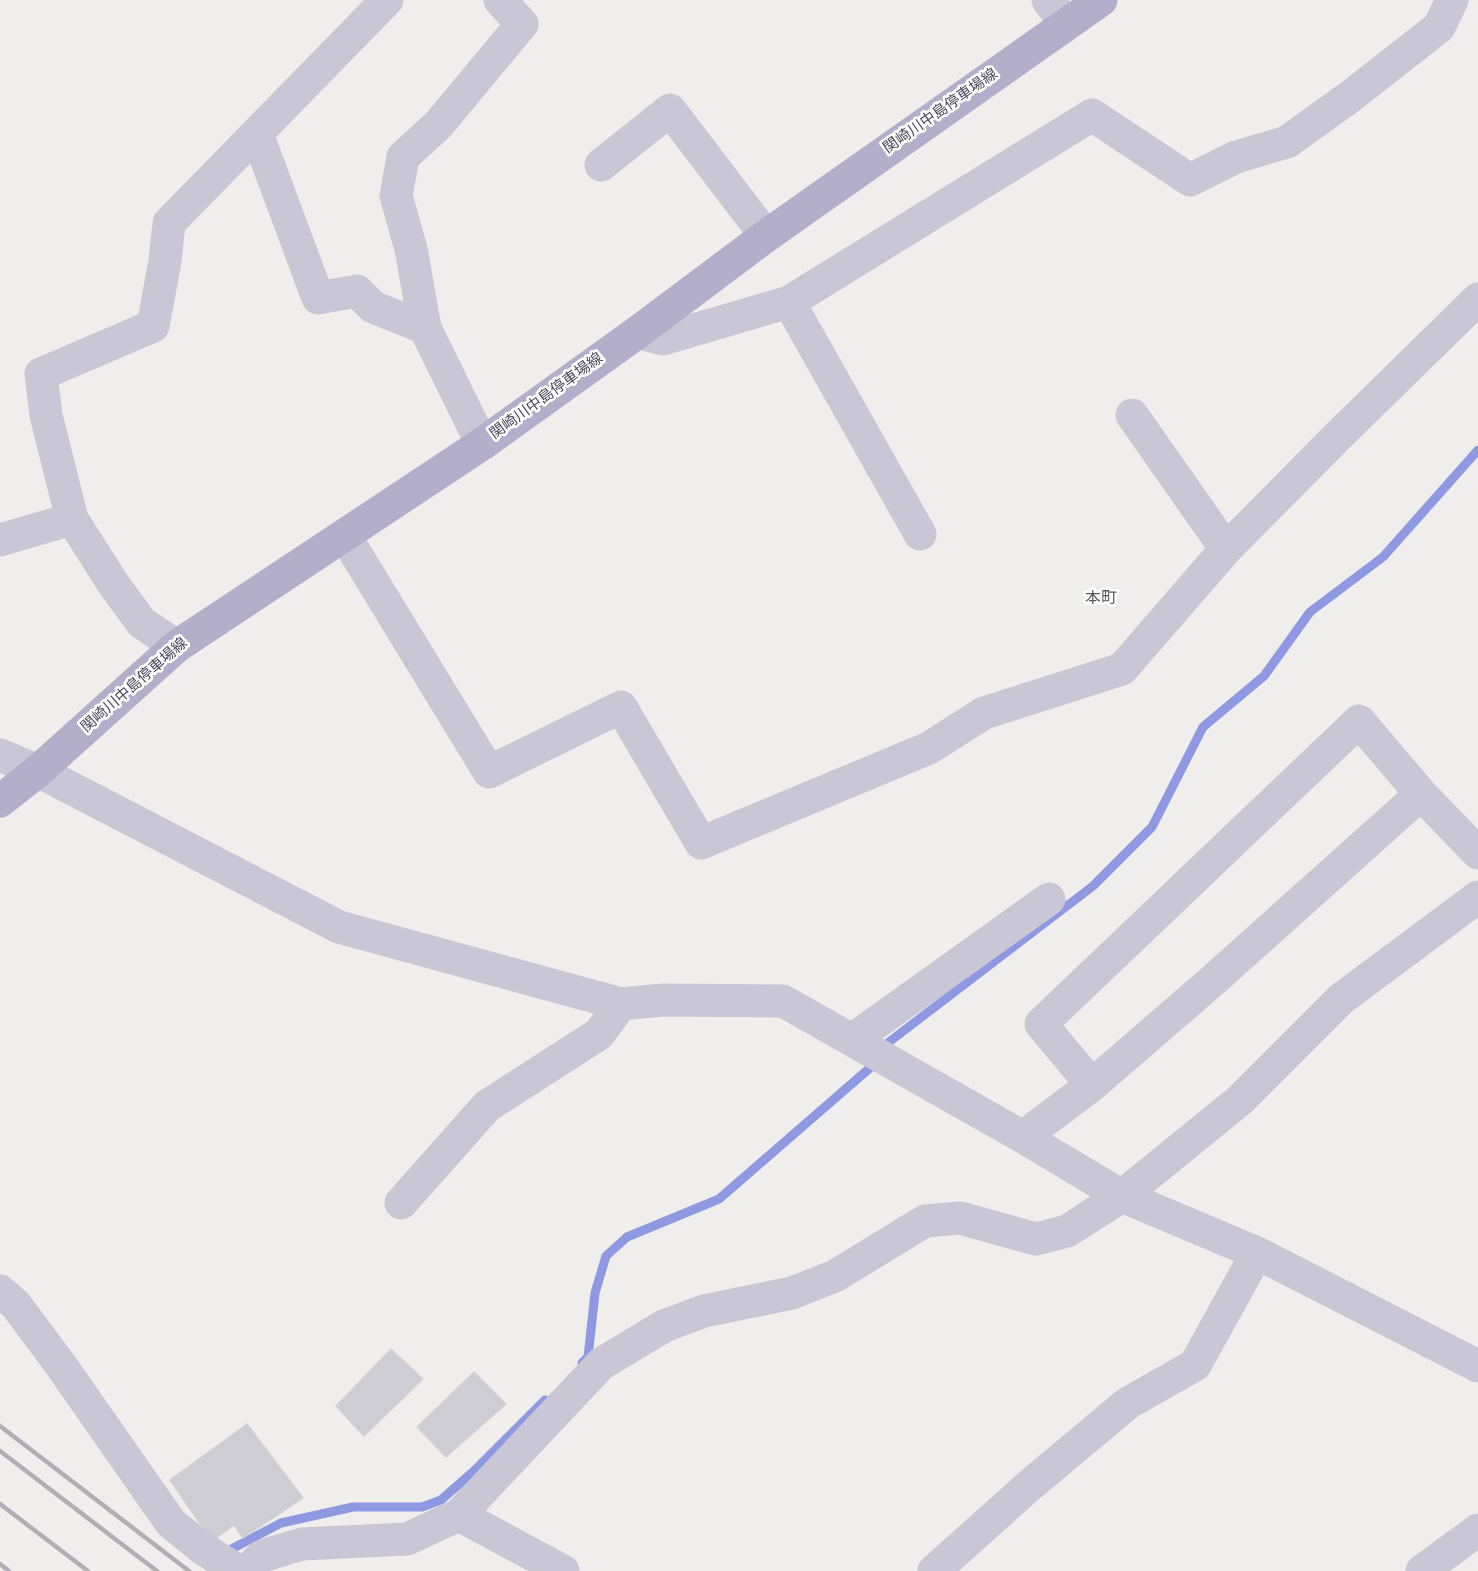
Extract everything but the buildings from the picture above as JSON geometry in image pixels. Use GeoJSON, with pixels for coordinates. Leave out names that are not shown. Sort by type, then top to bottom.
{"type":"FeatureCollection","features":[{"type":"Feature","properties":{"kind":"main road","name":"関崎川中島停車場線"},"geometry":{"type":"LineString","coordinates":[[0,801],[38,771],[177,646],[482,444],[638,332],[1057,12],[1101,0]]}},
{"type":"Feature","properties":{"kind":"street"},"geometry":{"type":"LineString","coordinates":[[177,646],[142,622],[114,585],[72,519],[46,415],[42,374],[153,326],[165,261],[169,223],[387,0]]}},
{"type":"Feature","properties":{"kind":"street"},"geometry":{"type":"LineString","coordinates":[[482,444],[425,328],[411,249],[396,196],[403,157],[438,125],[522,24],[500,0]]}},
{"type":"Feature","properties":{"kind":"street"},"geometry":{"type":"LineString","coordinates":[[638,332],[663,339],[789,302],[1092,115],[1190,180],[1236,157],[1287,142],[1351,96],[1439,27],[1452,0]]}},
{"type":"Feature","properties":{"kind":"street"},"geometry":{"type":"LineString","coordinates":[[601,165],[670,111],[766,236]]}},
{"type":"Feature","properties":{"kind":"street"},"geometry":{"type":"LineString","coordinates":[[258,134],[318,298],[357,291],[373,307],[425,328]]}},
{"type":"Feature","properties":{"kind":"street"},"geometry":{"type":"LineString","coordinates":[[345,536],[489,772],[621,707],[701,843],[929,748],[984,713],[1122,669],[1226,549],[1478,299]]}},
{"type":"Feature","properties":{"kind":"street"},"geometry":{"type":"LineString","coordinates":[[789,302],[920,534]]}},
{"type":"Feature","properties":{"kind":"street"},"geometry":{"type":"LineString","coordinates":[[1132,415],[1226,549]]}},
{"type":"Feature","properties":{"kind":"street"},"geometry":{"type":"LineString","coordinates":[[0,540],[72,519]]}},
{"type":"Feature","properties":{"kind":"street"},"geometry":{"type":"LineString","coordinates":[[1092,1085],[1041,1024],[1359,721],[1421,794],[1478,853]]}},
{"type":"Feature","properties":{"kind":"street"},"geometry":{"type":"LineString","coordinates":[[0,755],[38,771],[339,927],[621,1004],[663,1000],[783,1001],[1122,1196],[1257,1253],[1478,1366]]}},
{"type":"Feature","properties":{"kind":"street"},"geometry":{"type":"LineString","coordinates":[[1023,1137],[1092,1085],[1421,794]]}},
{"type":"Feature","properties":{"kind":"street"},"geometry":{"type":"LineString","coordinates":[[0,1291],[16,1305],[60,1364],[171,1523],[202,1548],[238,1569],[262,1556],[302,1544],[407,1539],[459,1515],[601,1364],[664,1326],[705,1311],[792,1293],[835,1276],[925,1221],[960,1218],[1036,1239],[1067,1231],[1122,1196],[1240,1100],[1341,999],[1478,897]]}},
{"type":"Feature","properties":{"kind":"street"},"geometry":{"type":"LineString","coordinates":[[852,1040],[1049,899]]}},
{"type":"Feature","properties":{"kind":"street"},"geometry":{"type":"LineString","coordinates":[[401,1203],[487,1106],[599,1034],[621,1004]]}},
{"type":"Feature","properties":{"kind":"street"},"geometry":{"type":"LineString","coordinates":[[934,1571],[1030,1485],[1128,1403],[1195,1365],[1257,1253]]}},
{"type":"Feature","properties":{"kind":"street"},"geometry":{"type":"LineString","coordinates":[[459,1515],[563,1571]]}},
{"type":"Feature","properties":{"kind":"street"},"geometry":{"type":"LineString","coordinates":[[1422,1571],[1478,1530]]}},
{"type":"Feature","properties":{"kind":"waterway"},"geometry":{"type":"LineString","coordinates":[[889,1042],[1093,886],[1152,827],[1203,727],[1264,676],[1310,612],[1383,557],[1478,450]]}},
{"type":"Feature","properties":{"kind":"waterway"},"geometry":{"type":"LineString","coordinates":[[582,1363],[588,1357],[595,1293],[606,1256],[627,1237],[719,1199],[871,1067]]}},
{"type":"Feature","properties":{"kind":"waterway"},"geometry":{"type":"LineString","coordinates":[[222,1554],[281,1523],[353,1507],[422,1507],[441,1500],[474,1471],[545,1400]]}},
{"type":"Feature","properties":{"kind":"railway"},"geometry":{"type":"LineString","coordinates":[[0,1426],[189,1571]]}},
{"type":"Feature","properties":{"kind":"railway"},"geometry":{"type":"LineString","coordinates":[[0,1451],[157,1571]]}},
{"type":"Feature","properties":{"kind":"railway"},"geometry":{"type":"LineString","coordinates":[[0,1504],[88,1571]]}},
{"type":"Feature","properties":{"kind":"railway"},"geometry":{"type":"LineString","coordinates":[[0,1564],[9,1571]]}},
{"type":"Feature","properties":{"kind":"district","name":"本町"},"geometry":{"type":"Point","coordinates":[1101,599]}}]}
